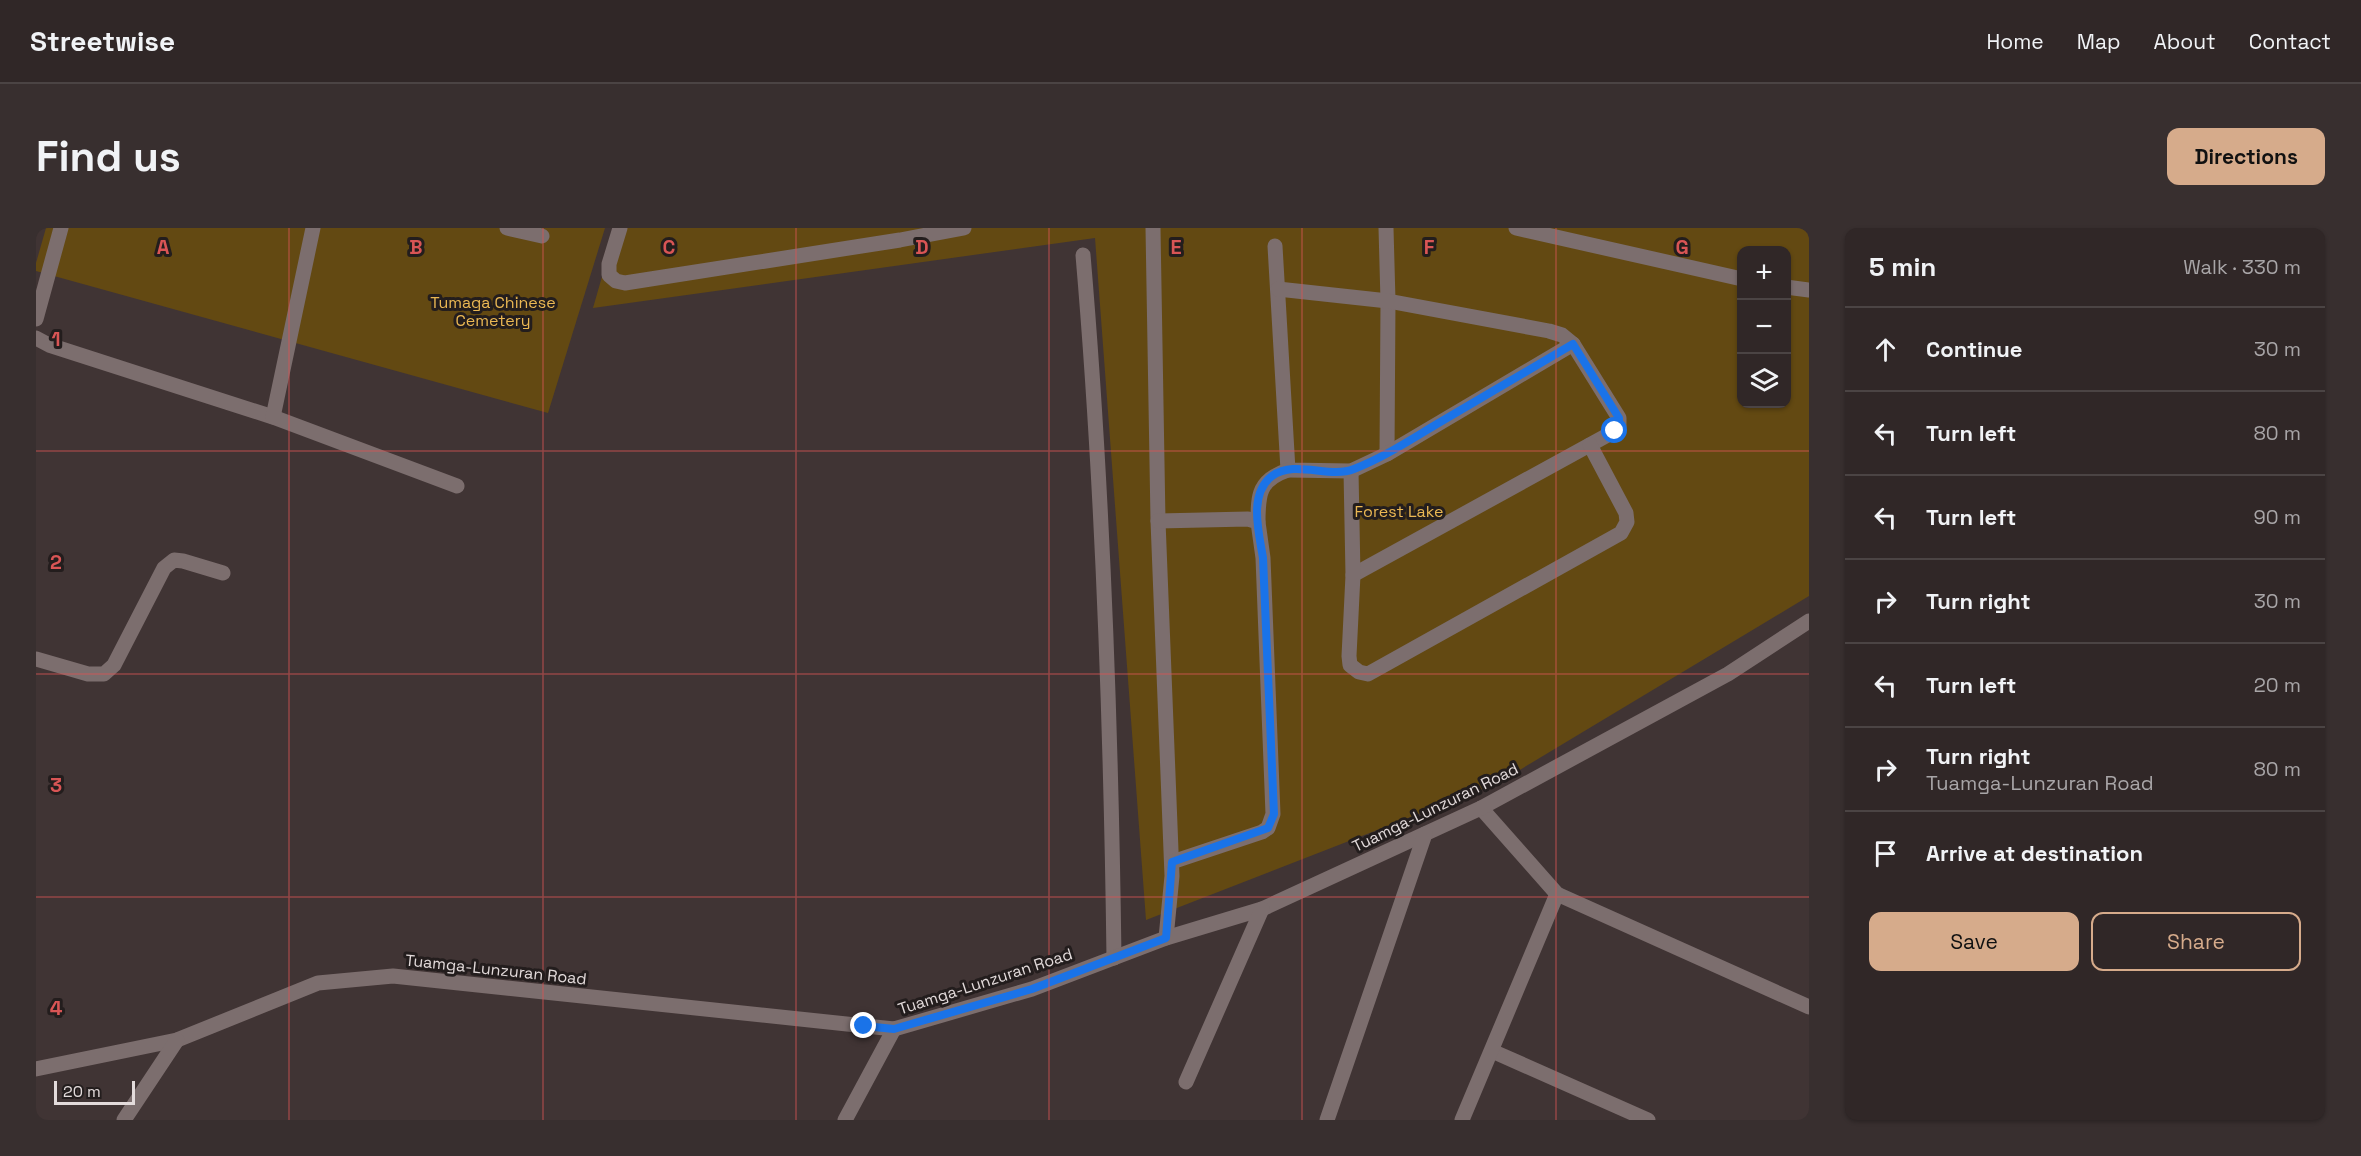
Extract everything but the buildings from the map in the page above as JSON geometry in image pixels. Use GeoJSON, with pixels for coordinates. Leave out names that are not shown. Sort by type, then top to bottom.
{"type":"FeatureCollection","features":[{"type":"Feature","properties":{"kind":"street"},"geometry":{"type":"LineString","coordinates":[[36,319],[61,228]]}},
{"type":"Feature","properties":{"kind":"street"},"geometry":{"type":"LineString","coordinates":[[273,417],[313,228]]}},
{"type":"Feature","properties":{"kind":"street"},"geometry":{"type":"LineString","coordinates":[[507,228],[542,236]]}},
{"type":"Feature","properties":{"kind":"street"},"geometry":{"type":"LineString","coordinates":[[620,228],[609,264],[609,275],[615,282],[625,283],[899,234],[964,228]]}},
{"type":"Feature","properties":{"kind":"street"},"geometry":{"type":"LineString","coordinates":[[1153,228],[1158,521],[1172,862],[1166,938]]}},
{"type":"Feature","properties":{"kind":"street"},"geometry":{"type":"LineString","coordinates":[[1386,228],[1387,454]]}},
{"type":"Feature","properties":{"kind":"street"},"geometry":{"type":"LineString","coordinates":[[1516,228],[1737,278]]}},
{"type":"Feature","properties":{"kind":"street"},"geometry":{"type":"LineString","coordinates":[[1275,246],[1288,470]]}},
{"type":"Feature","properties":{"kind":"street"},"geometry":{"type":"LineString","coordinates":[[1083,255],[1092,364],[1112,771],[1114,958]]}},
{"type":"Feature","properties":{"kind":"street"},"geometry":{"type":"LineString","coordinates":[[1791,287],[1809,290]]}},
{"type":"Feature","properties":{"kind":"street"},"geometry":{"type":"LineString","coordinates":[[1278,289],[1388,301],[1562,335],[1573,344],[1619,418],[1619,426],[1615,431],[1353,575]]}},
{"type":"Feature","properties":{"kind":"street"},"geometry":{"type":"LineString","coordinates":[[36,338],[49,345],[273,417],[457,486]]}},
{"type":"Feature","properties":{"kind":"street"},"geometry":{"type":"LineString","coordinates":[[1172,862],[1262,832],[1268,828],[1274,814],[1263,558],[1257,522],[1258,499],[1264,486],[1273,475],[1288,470],[1351,471],[1387,454],[1573,344]]}},
{"type":"Feature","properties":{"kind":"street"},"geometry":{"type":"LineString","coordinates":[[1351,471],[1353,575],[1350,665],[1359,672],[1368,674],[1621,533],[1627,522],[1626,513],[1590,445]]}},
{"type":"Feature","properties":{"kind":"street"},"geometry":{"type":"LineString","coordinates":[[1158,521],[1248,519],[1257,522]]}},
{"type":"Feature","properties":{"kind":"street"},"geometry":{"type":"LineString","coordinates":[[36,659],[88,674],[104,674],[114,665],[164,568],[174,560],[223,573]]}},
{"type":"Feature","properties":{"kind":"street","name":"Tuamga-Lunzuran Road"},"geometry":{"type":"LineString","coordinates":[[36,1069],[177,1040],[318,983],[393,975],[894,1029],[1032,989],[1166,938],[1262,909],[1481,808],[1728,674],[1809,621]]}},
{"type":"Feature","properties":{"kind":"street"},"geometry":{"type":"LineString","coordinates":[[1481,808],[1557,894],[1809,1007]]}},
{"type":"Feature","properties":{"kind":"street"},"geometry":{"type":"LineString","coordinates":[[1327,1120],[1425,834]]}},
{"type":"Feature","properties":{"kind":"street"},"geometry":{"type":"LineString","coordinates":[[1462,1120],[1557,894]]}},
{"type":"Feature","properties":{"kind":"street"},"geometry":{"type":"LineString","coordinates":[[1186,1082],[1262,909]]}},
{"type":"Feature","properties":{"kind":"street"},"geometry":{"type":"LineString","coordinates":[[845,1120],[894,1029]]}},
{"type":"Feature","properties":{"kind":"street"},"geometry":{"type":"LineString","coordinates":[[124,1120],[177,1040]]}},
{"type":"Feature","properties":{"kind":"street"},"geometry":{"type":"LineString","coordinates":[[1492,1051],[1648,1120]]}},
{"type":"Feature","properties":{"kind":"green space","name":"Tumaga Chinese Cemetery"},"geometry":{"type":"Polygon","coordinates":[[[46,228],[605,228],[548,413],[36,271],[36,263],[46,228]]]}},
{"type":"Feature","properties":{"kind":"green space","name":"Forest Lake"},"geometry":{"type":"Polygon","coordinates":[[[616,228],[1809,228],[1809,596],[1498,783],[1146,920],[1095,238],[593,308],[616,228]]]}},
{"type":"Feature","properties":{"kind":"route"},"geometry":{"type":"LineString","coordinates":[[864,1026],[894,1029],[1032,989],[1166,938],[1172,862],[1268,828],[1274,814],[1263,558],[1257,522],[1258,499],[1264,486],[1273,475],[1288,470],[1305,469],[1351,471],[1387,454],[1573,344],[1619,418],[1619,426],[1615,431]]}}]}
